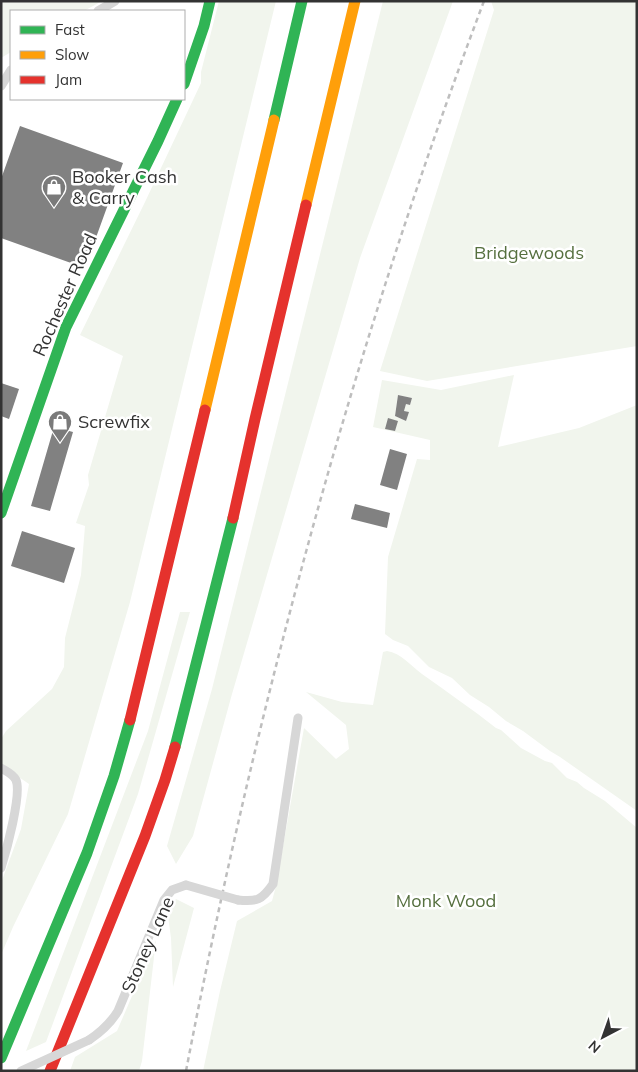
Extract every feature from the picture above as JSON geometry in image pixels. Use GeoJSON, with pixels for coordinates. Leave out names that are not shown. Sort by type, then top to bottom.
{"type":"FeatureCollection","features":[{"type":"Feature","properties":{"kind":"main road"},"geometry":{"type":"LineString","coordinates":[[185,81],[204,26],[210,1]]}},
{"type":"Feature","properties":{"kind":"main road"},"geometry":{"type":"LineString","coordinates":[[1,1058],[87,853],[114,776],[133,713],[157,619],[302,1]]}},
{"type":"Feature","properties":{"kind":"main road"},"geometry":{"type":"LineString","coordinates":[[50,1071],[145,836],[165,780],[179,732],[228,538],[355,1]]}},
{"type":"Feature","properties":{"kind":"main road","name":"Rochester Road"},"geometry":{"type":"LineString","coordinates":[[1,514],[66,327],[158,142],[177,100]]}},
{"type":"Feature","properties":{"kind":"street"},"geometry":{"type":"LineString","coordinates":[[100,10],[116,1]]}},
{"type":"Feature","properties":{"kind":"street"},"geometry":{"type":"LineString","coordinates":[[1,86],[10,72]]}},
{"type":"Feature","properties":{"kind":"street","name":"Stoney Lane"},"geometry":{"type":"LineString","coordinates":[[21,1071],[89,1040],[100,1033],[112,1021],[118,1011],[164,900],[172,890],[186,886],[238,900],[250,901],[259,899],[273,884],[298,718]]}},
{"type":"Feature","properties":{"kind":"street"},"geometry":{"type":"LineString","coordinates":[[1,768],[13,775],[18,788],[16,805],[1,868]]}},
{"type":"Feature","properties":{"kind":"green space"},"geometry":{"type":"Polygon","coordinates":[[[1,1],[102,1],[86,10],[10,10],[10,53],[1,58],[1,1]]]}},
{"type":"Feature","properties":{"kind":"green space"},"geometry":{"type":"Polygon","coordinates":[[[219,1],[276,1],[130,602],[68,814],[1,955],[1,883],[21,829],[29,784],[1,765],[1,739],[6,731],[52,689],[64,667],[65,638],[81,575],[85,526],[76,523],[89,485],[88,475],[123,356],[80,335],[201,83],[201,72],[219,1]]]}},
{"type":"Feature","properties":{"kind":"green space"},"geometry":{"type":"Polygon","coordinates":[[[383,1],[453,1],[360,258],[232,694],[193,836],[176,864],[167,846],[212,689],[383,1]]]}},
{"type":"Feature","properties":{"kind":"green space","name":"Bridgewoods"},"geometry":{"type":"Polygon","coordinates":[[[491,1],[637,1],[637,346],[427,381],[380,371],[494,10],[491,1]]]}},
{"type":"Feature","properties":{"kind":"green space"},"geometry":{"type":"Polygon","coordinates":[[[514,375],[498,447],[579,428],[637,405],[637,811],[506,721],[470,695],[452,678],[429,667],[408,646],[393,640],[385,634],[388,557],[417,459],[430,460],[430,440],[373,427],[382,380],[441,390],[514,375]],[[398,395],[395,416],[406,421],[408,412],[404,411],[406,404],[410,405],[412,398],[398,395]]]}},
{"type":"Feature","properties":{"kind":"green space"},"geometry":{"type":"Polygon","coordinates":[[[180,612],[190,612],[138,794],[46,1042],[26,1051],[148,731],[180,612]]]}},
{"type":"Feature","properties":{"kind":"green space","name":"Monk Wood"},"geometry":{"type":"Polygon","coordinates":[[[387,651],[401,657],[501,730],[521,748],[552,763],[567,778],[577,782],[605,801],[637,828],[637,1071],[203,1071],[237,921],[272,901],[304,728],[336,759],[349,749],[346,725],[306,692],[342,702],[373,705],[383,652],[387,651]]]}},
{"type":"Feature","properties":{"kind":"green space"},"geometry":{"type":"Polygon","coordinates":[[[176,899],[194,908],[173,987],[171,938],[167,909],[176,899]]]}},
{"type":"Feature","properties":{"kind":"green space"},"geometry":{"type":"Polygon","coordinates":[[[156,940],[142,1061],[139,1071],[70,1071],[75,1057],[117,1031],[156,940]]]}},
{"type":"Feature","properties":{"kind":"building","name":"Booker Cash & Carry"},"geometry":{"type":"Polygon","coordinates":[[[20,126],[123,163],[85,268],[1,238],[1,179],[20,126]]]}},
{"type":"Feature","properties":{"kind":"building"},"geometry":{"type":"Polygon","coordinates":[[[1,383],[19,389],[9,419],[1,416],[1,383]]]}},
{"type":"Feature","properties":{"kind":"building"},"geometry":{"type":"Polygon","coordinates":[[[398,395],[412,398],[410,405],[406,404],[404,411],[409,412],[406,421],[395,416],[398,395]]]}},
{"type":"Feature","properties":{"kind":"building"},"geometry":{"type":"Polygon","coordinates":[[[388,418],[398,421],[395,431],[385,429],[388,418]]]}},
{"type":"Feature","properties":{"kind":"building"},"geometry":{"type":"Polygon","coordinates":[[[54,427],[73,432],[50,511],[31,506],[54,427]]]}},
{"type":"Feature","properties":{"kind":"building"},"geometry":{"type":"Polygon","coordinates":[[[390,449],[407,454],[397,490],[380,485],[390,449]]]}},
{"type":"Feature","properties":{"kind":"building"},"geometry":{"type":"Polygon","coordinates":[[[355,504],[390,513],[387,528],[351,519],[355,504]]]}},
{"type":"Feature","properties":{"kind":"building"},"geometry":{"type":"Polygon","coordinates":[[[22,531],[75,548],[64,583],[11,566],[22,531]]]}},
{"type":"Feature","properties":{"kind":"railway"},"geometry":{"type":"LineString","coordinates":[[186,1071],[244,799],[312,530],[392,263],[436,132],[484,1]]}},
{"type":"Feature","properties":{"kind":"traffic: fast"},"geometry":{"type":"LineString","coordinates":[[185,81],[204,26],[210,1]]}},
{"type":"Feature","properties":{"kind":"traffic: fast"},"geometry":{"type":"LineString","coordinates":[[274,120],[302,1]]}},
{"type":"Feature","properties":{"kind":"traffic: fast"},"geometry":{"type":"LineString","coordinates":[[1,513],[66,327],[177,100]]}},
{"type":"Feature","properties":{"kind":"traffic: fast"},"geometry":{"type":"LineString","coordinates":[[175,747],[233,518]]}},
{"type":"Feature","properties":{"kind":"traffic: fast"},"geometry":{"type":"LineString","coordinates":[[1,1058],[87,853],[114,776],[130,720]]}},
{"type":"Feature","properties":{"kind":"traffic: slow"},"geometry":{"type":"LineString","coordinates":[[306,205],[355,1]]}},
{"type":"Feature","properties":{"kind":"traffic: slow"},"geometry":{"type":"LineString","coordinates":[[205,410],[274,120]]}},
{"type":"Feature","properties":{"kind":"traffic: jam"},"geometry":{"type":"LineString","coordinates":[[233,518],[306,205]]}},
{"type":"Feature","properties":{"kind":"traffic: jam"},"geometry":{"type":"LineString","coordinates":[[130,720],[205,410]]}},
{"type":"Feature","properties":{"kind":"traffic: jam"},"geometry":{"type":"LineString","coordinates":[[50,1071],[145,836],[175,747]]}},
{"type":"Feature","properties":{"kind":"place","name":"Booker Cash & Carry"},"geometry":{"type":"Point","coordinates":[54,208]}},
{"type":"Feature","properties":{"kind":"place","name":"Screwfix"},"geometry":{"type":"Point","coordinates":[60,443]}}]}
